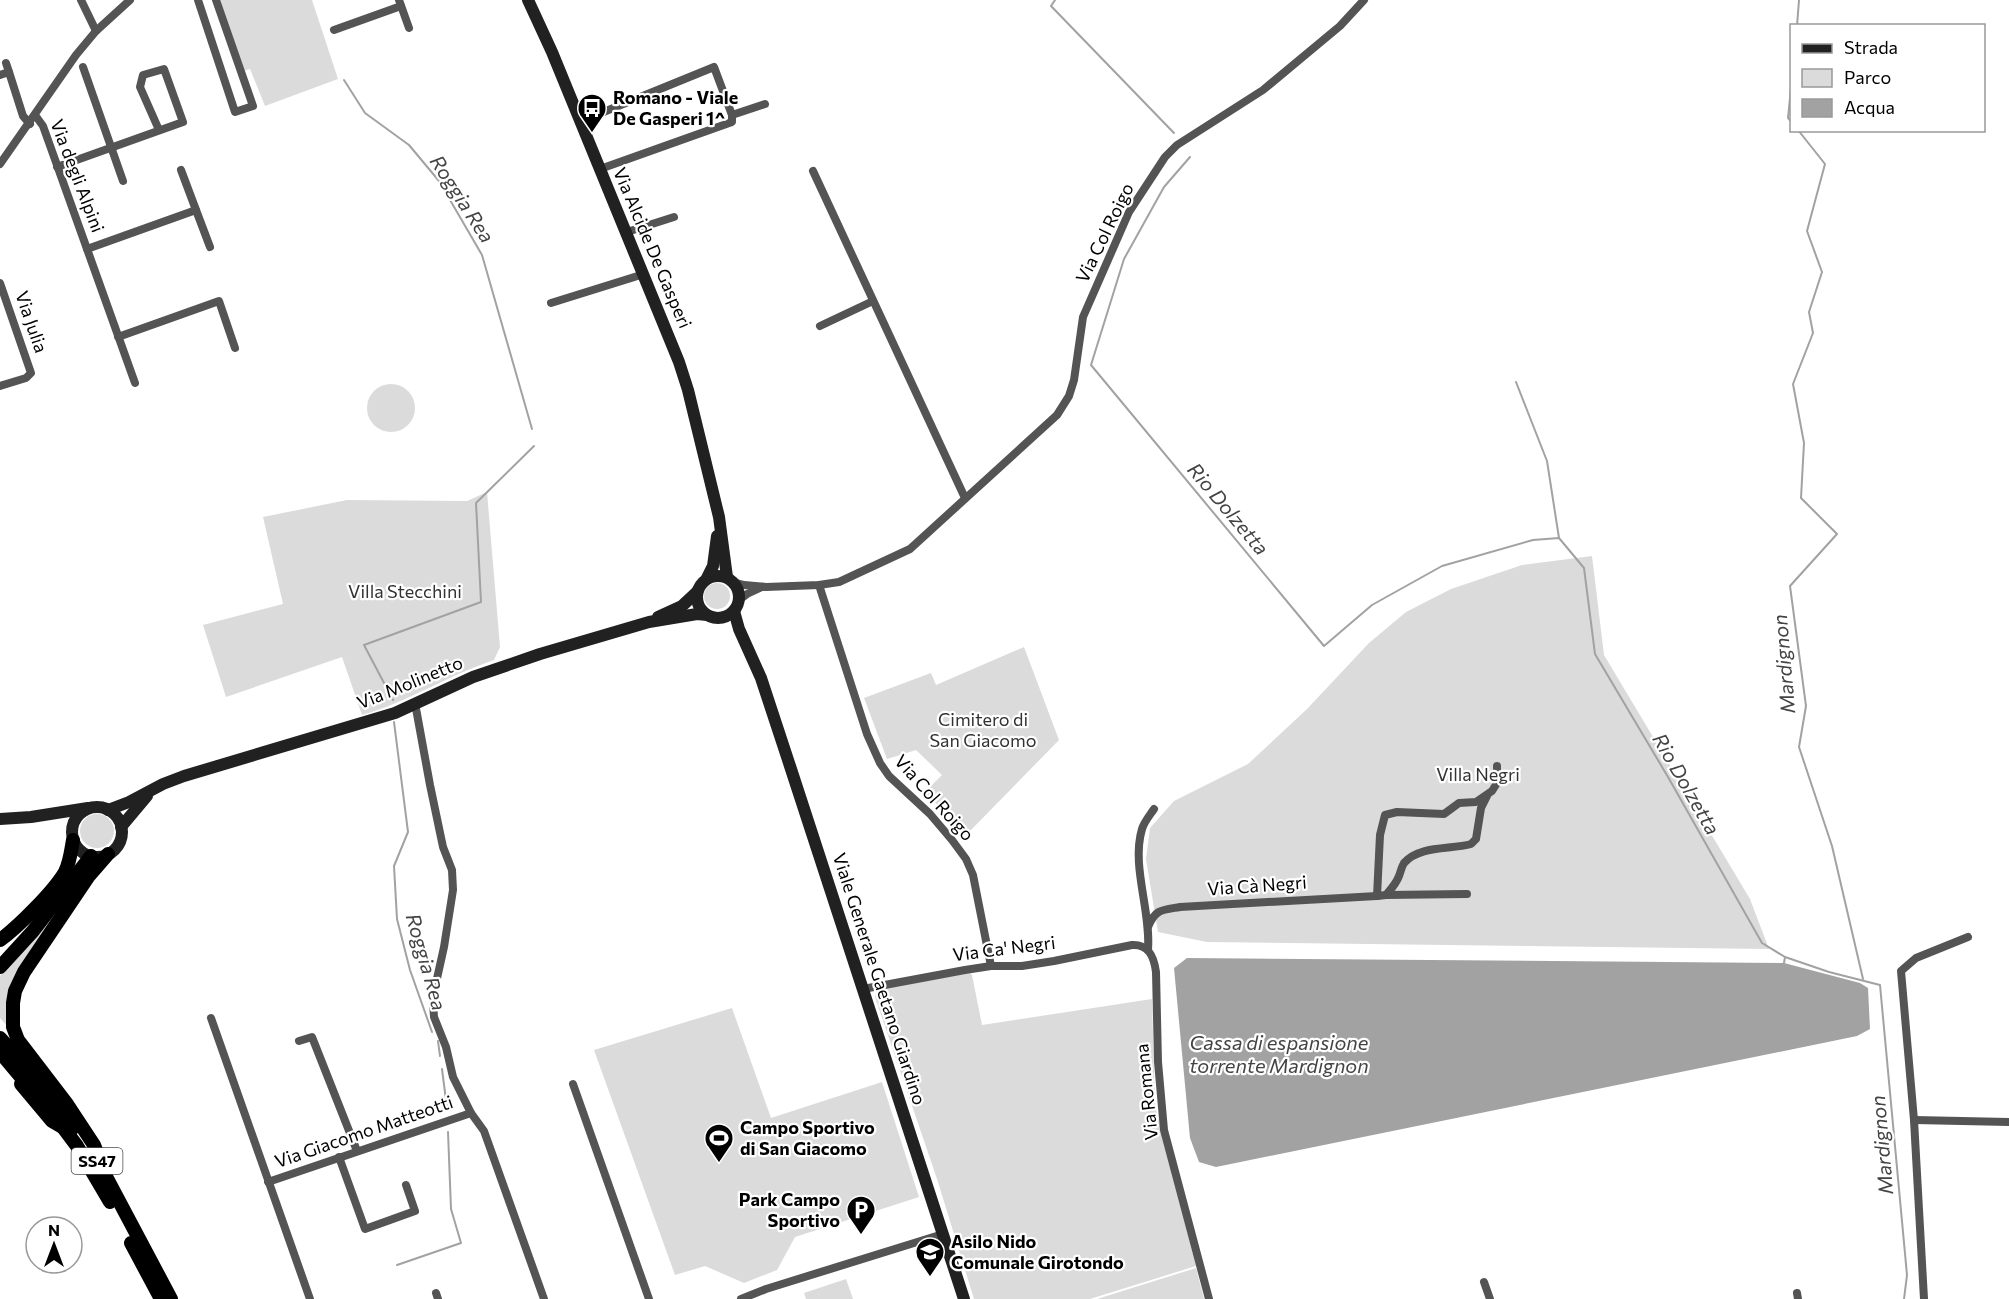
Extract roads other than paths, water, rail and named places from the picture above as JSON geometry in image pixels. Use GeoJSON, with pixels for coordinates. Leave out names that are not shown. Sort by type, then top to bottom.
{"type":"FeatureCollection","features":[{"type":"Feature","properties":{"kind":"highway"},"geometry":{"type":"LineString","coordinates":[[0,940],[32,911],[64,873],[73,833]]}},
{"type":"Feature","properties":{"kind":"highway"},"geometry":{"type":"LineString","coordinates":[[105,1174],[94,1145],[67,1104],[18,1040],[12,1016],[15,991],[24,972],[88,878],[108,854]]}},
{"type":"Feature","properties":{"kind":"highway"},"geometry":{"type":"LineString","coordinates":[[0,967],[33,931],[91,856]]}},
{"type":"Feature","properties":{"kind":"highway","name":"SS47"},"geometry":{"type":"LineString","coordinates":[[0,1038],[54,1102],[105,1174],[171,1299]]}},
{"type":"Feature","properties":{"kind":"highway","name":"SS47"},"geometry":{"type":"LineString","coordinates":[[0,1052],[64,1128],[102,1188],[161,1299]]}},
{"type":"Feature","properties":{"kind":"highway"},"geometry":{"type":"LineString","coordinates":[[0,1060],[52,1121],[64,1128]]}},
{"type":"Feature","properties":{"kind":"main road","name":"Via Alcide De Gasperi"},"geometry":{"type":"LineString","coordinates":[[528,0],[552,52],[679,362],[719,517],[730,580]]}},
{"type":"Feature","properties":{"kind":"main road","name":"Via Alcide De Gasperi"},"geometry":{"type":"LineString","coordinates":[[707,578],[713,566],[719,517]]}},
{"type":"Feature","properties":{"kind":"main road"},"geometry":{"type":"LineString","coordinates":[[714,576],[730,580],[739,594],[737,606],[729,615],[711,617],[698,605],[697,592],[702,582],[714,576]]}},
{"type":"Feature","properties":{"kind":"main road","name":"Via Molinetto"},"geometry":{"type":"LineString","coordinates":[[649,622],[682,606],[697,592]]}},
{"type":"Feature","properties":{"kind":"main road","name":"Viale Generale Gaetano Giardino"},"geometry":{"type":"LineString","coordinates":[[737,606],[739,629],[758,670],[964,1299]]}},
{"type":"Feature","properties":{"kind":"main road","name":"Via Molinetto"},"geometry":{"type":"LineString","coordinates":[[108,810],[184,776],[395,713],[474,677],[550,651],[649,622],[697,614],[711,617]]}},
{"type":"Feature","properties":{"kind":"main road","name":"Viale Generale Gaetano Giardino"},"geometry":{"type":"LineString","coordinates":[[711,617],[731,631],[758,670]]}},
{"type":"Feature","properties":{"kind":"main road","name":"Via Molinetto"},"geometry":{"type":"LineString","coordinates":[[108,854],[119,843],[121,826],[151,790]]}},
{"type":"Feature","properties":{"kind":"main road"},"geometry":{"type":"LineString","coordinates":[[73,833],[79,814],[92,807]]}},
{"type":"Feature","properties":{"kind":"main road"},"geometry":{"type":"LineString","coordinates":[[0,819],[92,807],[108,810],[119,820],[121,826]]}},
{"type":"Feature","properties":{"kind":"main road"},"geometry":{"type":"LineString","coordinates":[[51,814],[73,833],[77,847],[91,856],[108,854]]}},
{"type":"Feature","properties":{"kind":"street"},"geometry":{"type":"LineString","coordinates":[[81,0],[96,31]]}},
{"type":"Feature","properties":{"kind":"street"},"geometry":{"type":"LineString","coordinates":[[0,164],[76,55],[96,31],[130,0]]}},
{"type":"Feature","properties":{"kind":"street"},"geometry":{"type":"LineString","coordinates":[[198,0],[235,112],[253,106],[216,0]]}},
{"type":"Feature","properties":{"kind":"street","name":"Via Col Roigo"},"geometry":{"type":"LineString","coordinates":[[730,580],[744,585],[762,587],[839,582],[910,549],[1058,415],[1069,396],[1074,380],[1083,317],[1129,212],[1165,158],[1177,145],[1263,90],[1340,26],[1364,0]]}},
{"type":"Feature","properties":{"kind":"street"},"geometry":{"type":"LineString","coordinates":[[334,30],[400,3],[409,28]]}},
{"type":"Feature","properties":{"kind":"street"},"geometry":{"type":"LineString","coordinates":[[83,67],[123,181]]}},
{"type":"Feature","properties":{"kind":"street"},"geometry":{"type":"LineString","coordinates":[[579,122],[714,67],[732,115],[732,122],[600,169]]}},
{"type":"Feature","properties":{"kind":"street"},"geometry":{"type":"LineString","coordinates":[[57,167],[183,122],[164,69],[143,75],[140,81],[140,87],[159,130]]}},
{"type":"Feature","properties":{"kind":"street"},"geometry":{"type":"LineString","coordinates":[[5,70],[23,116],[30,124]]}},
{"type":"Feature","properties":{"kind":"street"},"geometry":{"type":"LineString","coordinates":[[732,115],[765,105]]}},
{"type":"Feature","properties":{"kind":"street","name":"Via degli Alpini"},"geometry":{"type":"LineString","coordinates":[[35,115],[43,126],[135,383]]}},
{"type":"Feature","properties":{"kind":"street"},"geometry":{"type":"LineString","coordinates":[[181,170],[210,247]]}},
{"type":"Feature","properties":{"kind":"street"},"geometry":{"type":"LineString","coordinates":[[813,171],[965,498]]}},
{"type":"Feature","properties":{"kind":"street","name":"Via degli Alpini"},"geometry":{"type":"LineString","coordinates":[[87,249],[195,210]]}},
{"type":"Feature","properties":{"kind":"street"},"geometry":{"type":"LineString","coordinates":[[627,232],[674,217]]}},
{"type":"Feature","properties":{"kind":"street"},"geometry":{"type":"LineString","coordinates":[[551,303],[644,274]]}},
{"type":"Feature","properties":{"kind":"street","name":"Via Julia"},"geometry":{"type":"LineString","coordinates":[[0,387],[26,378],[31,373],[1,288]]}},
{"type":"Feature","properties":{"kind":"street"},"geometry":{"type":"LineString","coordinates":[[820,326],[873,301]]}},
{"type":"Feature","properties":{"kind":"street"},"geometry":{"type":"LineString","coordinates":[[118,337],[219,302],[235,348]]}},
{"type":"Feature","properties":{"kind":"street","name":"Via Col Roigo"},"geometry":{"type":"LineString","coordinates":[[819,585],[867,734],[880,763],[889,776],[930,814],[966,859],[973,875],[991,966]]}},
{"type":"Feature","properties":{"kind":"street","name":"Via Col Roigo"},"geometry":{"type":"LineString","coordinates":[[737,606],[749,593],[762,587]]}},
{"type":"Feature","properties":{"kind":"street","name":"Via Giacomo Matteotti"},"geometry":{"type":"LineString","coordinates":[[415,703],[429,785],[443,847],[452,870],[453,890],[433,1002],[434,1017],[446,1047],[453,1077],[471,1113],[484,1131],[544,1299]]}},
{"type":"Feature","properties":{"kind":"street"},"geometry":{"type":"LineString","coordinates":[[1382,896],[1395,885],[1401,874],[1401,867],[1407,860],[1428,851],[1471,844],[1476,839],[1481,808],[1497,783],[1497,766]]}},
{"type":"Feature","properties":{"kind":"street"},"geometry":{"type":"LineString","coordinates":[[1382,896],[1380,835],[1385,816],[1397,812],[1444,814],[1460,803],[1476,802],[1487,796]]}},
{"type":"Feature","properties":{"kind":"street"},"geometry":{"type":"LineString","coordinates":[[1148,950],[1148,927],[1138,847],[1143,826],[1154,809]]}},
{"type":"Feature","properties":{"kind":"street","name":"Via Cà Negri"},"geometry":{"type":"LineString","coordinates":[[1148,927],[1152,917],[1161,910],[1180,907],[1382,896],[1467,894]]}},
{"type":"Feature","properties":{"kind":"street"},"geometry":{"type":"LineString","coordinates":[[1924,1299],[1914,1119],[1901,971],[1916,958],[1968,937]]}},
{"type":"Feature","properties":{"kind":"street","name":"Via Ca' Negri"},"geometry":{"type":"LineString","coordinates":[[863,989],[991,966],[1033,964],[1132,945],[1139,945],[1148,950]]}},
{"type":"Feature","properties":{"kind":"street","name":"Via Romana"},"geometry":{"type":"LineString","coordinates":[[1148,950],[1154,961],[1156,972],[1158,1062],[1164,1130],[1209,1299]]}},
{"type":"Feature","properties":{"kind":"street"},"geometry":{"type":"LineString","coordinates":[[211,1018],[310,1299]]}},
{"type":"Feature","properties":{"kind":"street"},"geometry":{"type":"LineString","coordinates":[[299,1041],[312,1037],[357,1151]]}},
{"type":"Feature","properties":{"kind":"street"},"geometry":{"type":"LineString","coordinates":[[573,1084],[649,1299]]}},
{"type":"Feature","properties":{"kind":"street","name":"Via Giacomo Matteotti"},"geometry":{"type":"LineString","coordinates":[[268,1182],[471,1113]]}},
{"type":"Feature","properties":{"kind":"street"},"geometry":{"type":"LineString","coordinates":[[1914,1119],[2009,1122]]}},
{"type":"Feature","properties":{"kind":"street"},"geometry":{"type":"LineString","coordinates":[[339,1157],[365,1229],[415,1211],[406,1185]]}},
{"type":"Feature","properties":{"kind":"street"},"geometry":{"type":"LineString","coordinates":[[741,1299],[766,1289],[943,1234]]}},
{"type":"Feature","properties":{"kind":"street"},"geometry":{"type":"LineString","coordinates":[[1484,1282],[1490,1299]]}},
{"type":"Feature","properties":{"kind":"water","name":"Cassa di espansione torrente Mardignon"},"geometry":{"type":"Polygon","coordinates":[[[1187,958],[1784,963],[1860,983],[1868,988],[1870,1029],[1857,1036],[1216,1167],[1199,1162],[1190,1138],[1174,968],[1187,958]]]}},
{"type":"Feature","properties":{"kind":"waterway","name":"Rio Dolzetta"},"geometry":{"type":"LineString","coordinates":[[1055,0],[1051,6],[1174,133]]}},
{"type":"Feature","properties":{"kind":"waterway","name":"Mardignon"},"geometry":{"type":"LineString","coordinates":[[1797,24],[1799,0]]}},
{"type":"Feature","properties":{"kind":"waterway","name":"Roggia Rea"},"geometry":{"type":"LineString","coordinates":[[344,80],[365,113],[409,145],[439,181],[482,255],[532,429]]}},
{"type":"Feature","properties":{"kind":"waterway","name":"Mardignon"},"geometry":{"type":"LineString","coordinates":[[1790,98],[1788,118],[1790,120]]}},
{"type":"Feature","properties":{"kind":"waterway","name":"Mardignon"},"geometry":{"type":"LineString","coordinates":[[1800,132],[1825,164],[1807,231],[1822,272],[1809,312],[1813,333],[1793,384],[1804,443],[1801,498],[1837,534],[1790,586],[1806,706],[1799,747],[1832,846],[1863,979]]}},
{"type":"Feature","properties":{"kind":"waterway","name":"Rio Dolzetta"},"geometry":{"type":"LineString","coordinates":[[1190,157],[1164,187],[1124,259],[1091,365],[1324,646],[1372,605],[1442,566],[1533,540],[1559,538],[1584,568],[1595,654],[1762,943],[1785,957],[1829,972],[1880,985],[1907,1275],[1904,1299]]}},
{"type":"Feature","properties":{"kind":"waterway","name":"Rio Dolzetta"},"geometry":{"type":"LineString","coordinates":[[1516,382],[1547,461],[1559,538]]}},
{"type":"Feature","properties":{"kind":"waterway","name":"Roggia Rea"},"geometry":{"type":"LineString","coordinates":[[393,700],[364,645],[481,602],[476,503],[534,446]]}},
{"type":"Feature","properties":{"kind":"waterway","name":"Roggia Rea"},"geometry":{"type":"LineString","coordinates":[[394,722],[408,832],[394,866],[397,919],[410,970],[432,1032]]}},
{"type":"Feature","properties":{"kind":"waterway","name":"Rio Dolzetta"},"geometry":{"type":"LineString","coordinates":[[1784,963],[1785,957]]}},
{"type":"Feature","properties":{"kind":"waterway","name":"Roggia Rea"},"geometry":{"type":"LineString","coordinates":[[438,1041],[440,1056]]}},
{"type":"Feature","properties":{"kind":"waterway","name":"Roggia Rea"},"geometry":{"type":"LineString","coordinates":[[442,1069],[447,1108]]}},
{"type":"Feature","properties":{"kind":"waterway","name":"Roggia Rea"},"geometry":{"type":"LineString","coordinates":[[397,1265],[461,1243],[451,1209],[448,1132]]}},
{"type":"Feature","properties":{"kind":"place","name":"Romano - Viale De Gasperi 1^"},"geometry":{"type":"Point","coordinates":[592,134]}},
{"type":"Feature","properties":{"kind":"place","name":"Campo Sportivo di San Giacomo"},"geometry":{"type":"Point","coordinates":[719,1164]}},
{"type":"Feature","properties":{"kind":"place","name":"Park Campo Sportivo"},"geometry":{"type":"Point","coordinates":[861,1236]}},
{"type":"Feature","properties":{"kind":"place","name":"Asilo Nido Comunale Girotondo"},"geometry":{"type":"Point","coordinates":[930,1278]}},
{"type":"Feature","properties":{"kind":"park label","name":"Villa Stecchini"},"geometry":{"type":"Point","coordinates":[405,592]}},
{"type":"Feature","properties":{"kind":"park label","name":"Cimitero di San Giacomo"},"geometry":{"type":"Point","coordinates":[983,730]}},
{"type":"Feature","properties":{"kind":"park label","name":"Villa Negri"},"geometry":{"type":"Point","coordinates":[1478,775]}}]}
